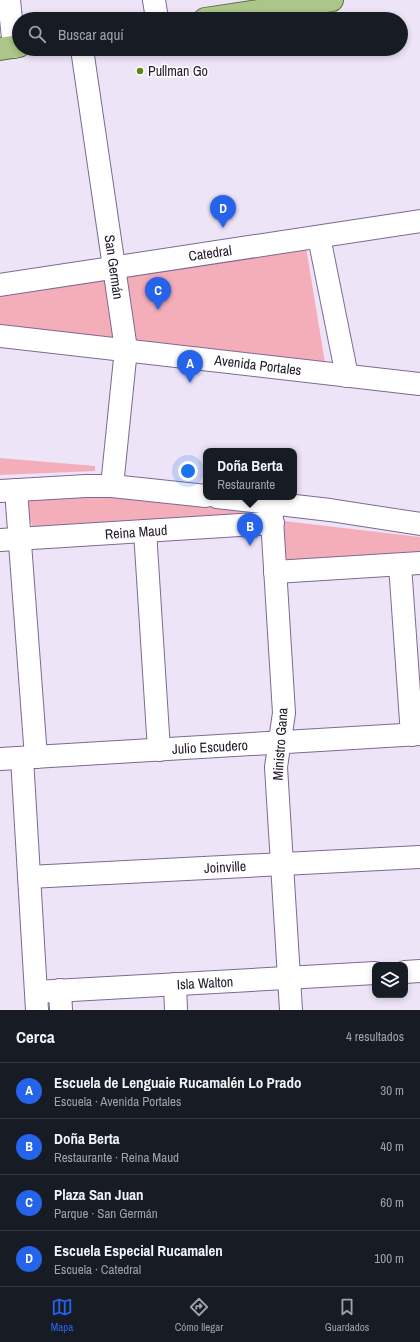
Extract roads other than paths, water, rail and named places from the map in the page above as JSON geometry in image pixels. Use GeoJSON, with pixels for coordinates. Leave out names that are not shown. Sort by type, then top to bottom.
{"type":"FeatureCollection","features":[{"type":"Feature","properties":{"kind":"main road"},"geometry":{"type":"LineString","coordinates":[[252,12],[332,0]]}},
{"type":"Feature","properties":{"kind":"street"},"geometry":{"type":"LineString","coordinates":[[9,0],[11,48]]}},
{"type":"Feature","properties":{"kind":"street"},"geometry":{"type":"LineString","coordinates":[[154,0],[156,12]]}},
{"type":"Feature","properties":{"kind":"street","name":"San Germán"},"geometry":{"type":"LineString","coordinates":[[83,56],[126,349],[112,486]]}},
{"type":"Feature","properties":{"kind":"street","name":"Catedral"},"geometry":{"type":"LineString","coordinates":[[0,285],[420,221]]}},
{"type":"Feature","properties":{"kind":"street"},"geometry":{"type":"LineString","coordinates":[[319,237],[347,376]]}},
{"type":"Feature","properties":{"kind":"street","name":"Avenida Portales"},"geometry":{"type":"LineString","coordinates":[[0,336],[126,349],[420,384]]}},
{"type":"Feature","properties":{"kind":"street"},"geometry":{"type":"LineString","coordinates":[[36,1001],[29,877],[29,757],[10,540],[8,491],[70,486],[112,486],[203,496]]}},
{"type":"Feature","properties":{"kind":"street","name":"Reina Maud"},"geometry":{"type":"LineString","coordinates":[[227,500],[272,513],[420,524]]}},
{"type":"Feature","properties":{"kind":"street","name":"Reina Maud"},"geometry":{"type":"LineString","coordinates":[[10,540],[145,531],[272,513]]}},
{"type":"Feature","properties":{"kind":"street","name":"Ministro Gana"},"geometry":{"type":"LineString","coordinates":[[272,513],[284,713],[276,767],[291,1010]]}},
{"type":"Feature","properties":{"kind":"street"},"geometry":{"type":"LineString","coordinates":[[145,531],[159,750]]}},
{"type":"Feature","properties":{"kind":"street"},"geometry":{"type":"LineString","coordinates":[[275,572],[410,564],[416,735]]}},
{"type":"Feature","properties":{"kind":"street","name":"Julio Escudero"},"geometry":{"type":"LineString","coordinates":[[0,759],[416,735]]}},
{"type":"Feature","properties":{"kind":"street","name":"Joinville"},"geometry":{"type":"LineString","coordinates":[[29,877],[420,857]]}},
{"type":"Feature","properties":{"kind":"street"},"geometry":{"type":"LineString","coordinates":[[408,972],[420,971]]}},
{"type":"Feature","properties":{"kind":"street","name":"Isla Walton"},"geometry":{"type":"LineString","coordinates":[[36,1001],[60,1000],[175,984],[372,973]]}},
{"type":"Feature","properties":{"kind":"street"},"geometry":{"type":"LineString","coordinates":[[175,984],[176,1010]]}},
{"type":"Feature","properties":{"kind":"place","name":"Pullman Go"},"geometry":{"type":"Point","coordinates":[140,71]}},
{"type":"Feature","properties":{"kind":"place","name":"Escuela Especial Rucamalen"},"geometry":{"type":"Point","coordinates":[223,228]}},
{"type":"Feature","properties":{"kind":"place","name":"Plaza San Juan"},"geometry":{"type":"Point","coordinates":[158,310]}},
{"type":"Feature","properties":{"kind":"place","name":"Escuela de Lenguaie Rucamalén Lo Prado"},"geometry":{"type":"Point","coordinates":[190,383]}},
{"type":"Feature","properties":{"kind":"place","name":"Doña Berta"},"geometry":{"type":"Point","coordinates":[250,546]}}]}
